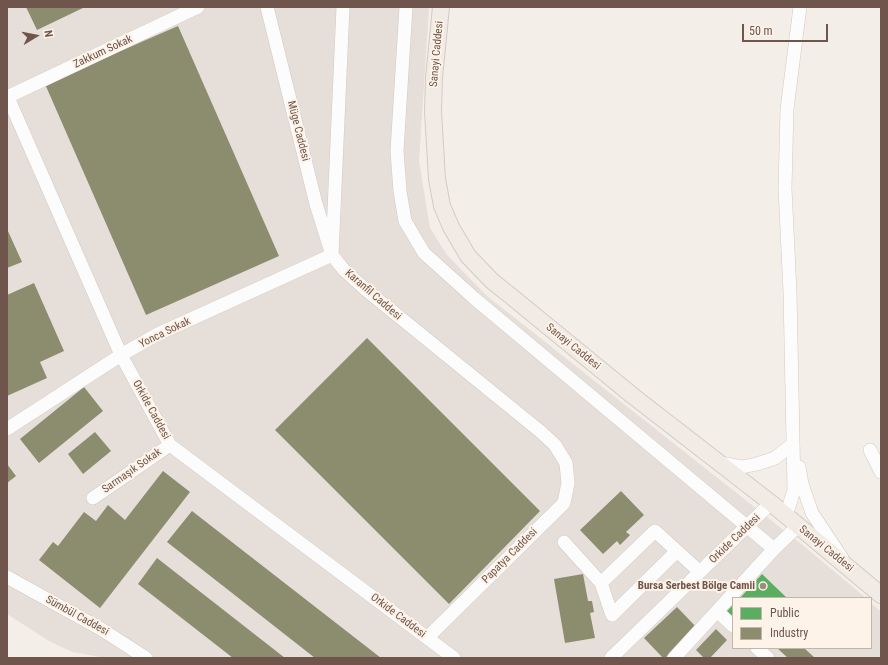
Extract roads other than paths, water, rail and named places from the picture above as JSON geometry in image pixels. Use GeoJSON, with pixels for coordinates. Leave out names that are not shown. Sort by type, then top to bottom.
{"type":"FeatureCollection","features":[{"type":"Feature","properties":{"kind":"main road","name":"Sanayi Caddesi"},"geometry":{"type":"LineString","coordinates":[[441,7],[434,78],[433,112],[437,179],[442,206],[456,237],[468,256],[492,281],[633,396],[771,503],[881,595]]}},
{"type":"Feature","properties":{"kind":"lane","name":"Zakkum Sokak"},"geometry":{"type":"LineString","coordinates":[[7,97],[198,7]]}},
{"type":"Feature","properties":{"kind":"lane","name":"Müge Caddesi"},"geometry":{"type":"LineString","coordinates":[[267,7],[316,204],[332,255]]}},
{"type":"Feature","properties":{"kind":"lane"},"geometry":{"type":"LineString","coordinates":[[332,255],[343,7]]}},
{"type":"Feature","properties":{"kind":"lane"},"geometry":{"type":"LineString","coordinates":[[406,7],[398,159],[400,191],[405,221],[424,253],[474,298],[774,549]]}},
{"type":"Feature","properties":{"kind":"lane"},"geometry":{"type":"LineString","coordinates":[[674,658],[774,549],[792,521],[794,490],[790,292],[786,188],[787,109],[800,7]]}},
{"type":"Feature","properties":{"kind":"lane","name":"Orkide Caddesi"},"geometry":{"type":"LineString","coordinates":[[7,97],[121,355],[170,444],[454,658]]}},
{"type":"Feature","properties":{"kind":"lane","name":"Yonca Sokak"},"geometry":{"type":"LineString","coordinates":[[7,429],[121,355],[158,334],[332,255]]}},
{"type":"Feature","properties":{"kind":"lane","name":"Karanfil Caddesi"},"geometry":{"type":"LineString","coordinates":[[332,255],[344,270],[365,289],[556,445],[566,463]]}},
{"type":"Feature","properties":{"kind":"lane","name":"Sarmaşık Sokak"},"geometry":{"type":"LineString","coordinates":[[93,498],[170,444]]}},
{"type":"Feature","properties":{"kind":"lane"},"geometry":{"type":"LineString","coordinates":[[720,463],[742,467],[757,464],[775,458],[793,444]]}},
{"type":"Feature","properties":{"kind":"lane"},"geometry":{"type":"LineString","coordinates":[[793,444],[802,484],[812,513],[848,566]]}},
{"type":"Feature","properties":{"kind":"lane"},"geometry":{"type":"LineString","coordinates":[[870,450],[881,472]]}},
{"type":"Feature","properties":{"kind":"lane","name":"Papatya Caddesi"},"geometry":{"type":"LineString","coordinates":[[427,638],[564,503],[568,483],[566,463]]}},
{"type":"Feature","properties":{"kind":"lane","name":"Orkide Caddesi"},"geometry":{"type":"LineString","coordinates":[[611,658],[771,503]]}},
{"type":"Feature","properties":{"kind":"lane"},"geometry":{"type":"LineString","coordinates":[[601,583],[655,531],[700,572]]}},
{"type":"Feature","properties":{"kind":"lane"},"geometry":{"type":"LineString","coordinates":[[564,542],[601,583],[612,615],[677,551]]}},
{"type":"Feature","properties":{"kind":"lane","name":"Sümbül Caddesi"},"geometry":{"type":"LineString","coordinates":[[7,577],[101,629],[146,658]]}},
{"type":"Feature","properties":{"kind":"lane"},"geometry":{"type":"LineString","coordinates":[[717,611],[732,625]]}},
{"type":"Feature","properties":{"kind":"lane"},"geometry":{"type":"LineString","coordinates":[[759,649],[768,658]]}},
{"type":"Feature","properties":{"kind":"place","name":"Bursa Serbest Bölge Camii"},"geometry":{"type":"Point","coordinates":[763,586]}}]}
